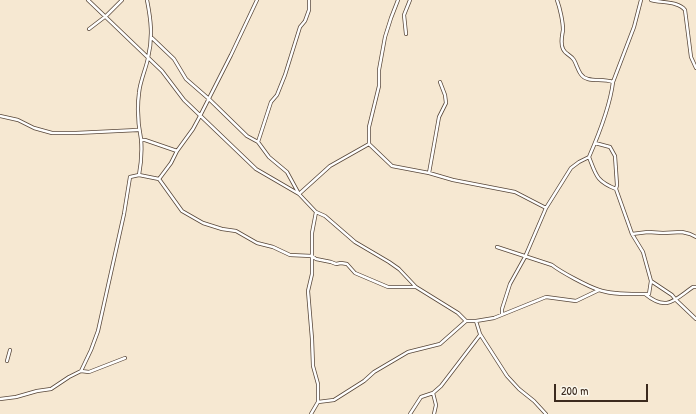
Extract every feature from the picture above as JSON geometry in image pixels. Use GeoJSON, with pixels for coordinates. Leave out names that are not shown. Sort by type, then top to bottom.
{"type":"FeatureCollection","features":[{"type":"Feature","properties":{"kind":"street"},"geometry":{"type":"LineString","coordinates":[[88,0],[162,71],[184,100],[256,169],[299,194]]}},
{"type":"Feature","properties":{"kind":"street"},"geometry":{"type":"LineString","coordinates":[[89,29],[106,16],[122,0]]}},
{"type":"Feature","properties":{"kind":"street"},"geometry":{"type":"LineString","coordinates":[[139,175],[141,140],[138,130],[139,93],[152,38],[151,19],[147,0]]}},
{"type":"Feature","properties":{"kind":"street"},"geometry":{"type":"LineString","coordinates":[[159,179],[193,129],[257,0]]}},
{"type":"Feature","properties":{"kind":"street"},"geometry":{"type":"LineString","coordinates":[[258,142],[271,102],[277,94],[285,75],[300,27],[307,16],[309,10],[309,0]]}},
{"type":"Feature","properties":{"kind":"street"},"geometry":{"type":"LineString","coordinates":[[398,0],[385,37],[379,70],[379,86],[369,127],[369,144],[392,166],[429,172],[453,180],[515,192],[546,208]]}},
{"type":"Feature","properties":{"kind":"street"},"geometry":{"type":"LineString","coordinates":[[406,34],[404,15],[410,0]]}},
{"type":"Feature","properties":{"kind":"street"},"geometry":{"type":"LineString","coordinates":[[557,0],[563,29],[561,42],[563,49],[574,59],[583,77],[589,80],[605,79],[613,82]]}},
{"type":"Feature","properties":{"kind":"street"},"geometry":{"type":"LineString","coordinates":[[502,314],[502,309],[510,284],[525,257],[546,208],[571,168],[578,162],[589,157],[605,115],[613,82],[634,27],[640,0]]}},
{"type":"Feature","properties":{"kind":"street"},"geometry":{"type":"LineString","coordinates":[[651,0],[673,4],[683,7],[685,10],[691,57],[696,68]]}},
{"type":"Feature","properties":{"kind":"street"},"geometry":{"type":"LineString","coordinates":[[152,38],[174,59],[186,79],[209,99],[239,129],[247,136],[258,142],[270,157],[287,172],[299,194],[316,212],[325,216],[355,242],[389,262],[416,287],[458,313],[466,321]]}},
{"type":"Feature","properties":{"kind":"street"},"geometry":{"type":"LineString","coordinates":[[429,172],[439,117],[446,103],[445,95],[440,82]]}},
{"type":"Feature","properties":{"kind":"street"},"geometry":{"type":"LineString","coordinates":[[0,116],[18,120],[34,128],[52,133],[138,130]]}},
{"type":"Feature","properties":{"kind":"street"},"geometry":{"type":"LineString","coordinates":[[141,140],[178,151]]}},
{"type":"Feature","properties":{"kind":"street"},"geometry":{"type":"LineString","coordinates":[[497,248],[552,265],[558,270],[599,290],[617,293],[649,294],[651,281],[643,252],[632,234],[616,189],[615,156],[610,147],[595,143]]}},
{"type":"Feature","properties":{"kind":"street"},"geometry":{"type":"LineString","coordinates":[[299,194],[330,166],[369,144]]}},
{"type":"Feature","properties":{"kind":"street"},"geometry":{"type":"LineString","coordinates":[[589,157],[598,179],[616,189]]}},
{"type":"Feature","properties":{"kind":"street"},"geometry":{"type":"LineString","coordinates":[[81,371],[98,332],[124,214],[130,177],[139,175],[159,179],[182,211],[203,223],[236,232],[257,243],[273,247],[290,255],[312,256],[316,259],[336,264],[347,264],[355,273],[388,287],[416,287]]}},
{"type":"Feature","properties":{"kind":"street"},"geometry":{"type":"LineString","coordinates":[[311,414],[318,402],[318,384],[313,366],[308,291],[312,274],[312,233],[316,212]]}},
{"type":"Feature","properties":{"kind":"street"},"geometry":{"type":"LineString","coordinates":[[632,234],[648,232],[682,232],[696,237]]}},
{"type":"Feature","properties":{"kind":"street"},"geometry":{"type":"LineString","coordinates":[[651,281],[672,295],[696,319]]}},
{"type":"Feature","properties":{"kind":"street"},"geometry":{"type":"LineString","coordinates":[[645,294],[658,302],[666,304],[676,300],[693,287],[696,287]]}},
{"type":"Feature","properties":{"kind":"street"},"geometry":{"type":"LineString","coordinates":[[318,402],[334,400],[364,381],[374,372],[408,352],[440,344],[466,321],[494,318],[546,297],[576,301],[599,290]]}},
{"type":"Feature","properties":{"kind":"street"},"geometry":{"type":"LineString","coordinates":[[476,321],[480,334],[507,376],[546,414]]}},
{"type":"Feature","properties":{"kind":"street"},"geometry":{"type":"LineString","coordinates":[[410,414],[421,397],[433,393],[441,386],[480,334]]}},
{"type":"Feature","properties":{"kind":"street"},"geometry":{"type":"LineString","coordinates":[[7,361],[10,350]]}},
{"type":"Feature","properties":{"kind":"street"},"geometry":{"type":"LineString","coordinates":[[0,399],[52,389],[69,377],[81,371],[89,372],[125,358]]}},
{"type":"Feature","properties":{"kind":"street"},"geometry":{"type":"LineString","coordinates":[[433,393],[436,405],[434,414]]}}]}
